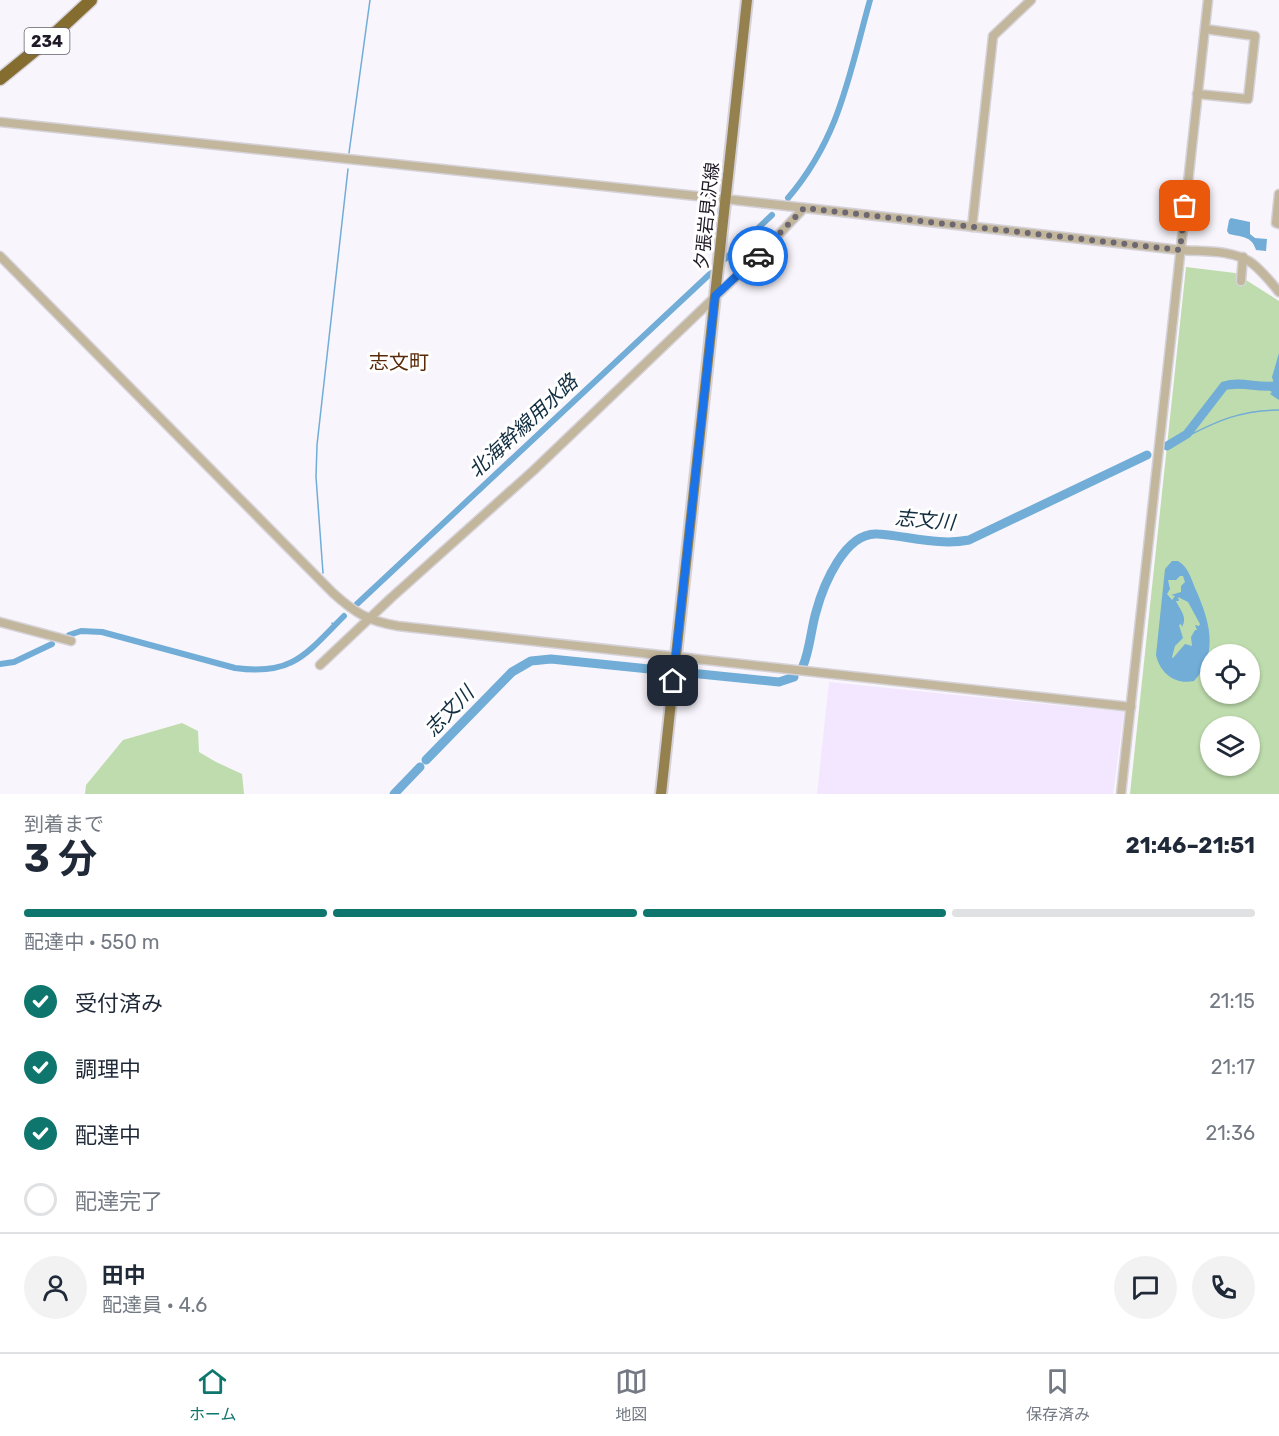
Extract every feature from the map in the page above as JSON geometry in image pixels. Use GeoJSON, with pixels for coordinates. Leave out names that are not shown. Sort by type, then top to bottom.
{"type":"FeatureCollection","features":[{"type":"Feature","properties":{"kind":"highway","name":"234"},"geometry":{"type":"LineString","coordinates":[[0,68],[79,0]]}},
{"type":"Feature","properties":{"kind":"highway","name":"234"},"geometry":{"type":"LineString","coordinates":[[0,79],[49,39],[91,0]]}},
{"type":"Feature","properties":{"kind":"main road","name":"夕張岩見沢線"},"geometry":{"type":"LineString","coordinates":[[661,794],[747,0]]}},
{"type":"Feature","properties":{"kind":"street"},"geometry":{"type":"LineString","coordinates":[[972,227],[993,36],[1031,0]]}},
{"type":"Feature","properties":{"kind":"street"},"geometry":{"type":"LineString","coordinates":[[1121,794],[1208,0]]}},
{"type":"Feature","properties":{"kind":"street"},"geometry":{"type":"LineString","coordinates":[[1197,94],[1248,99],[1255,36],[1204,29]]}},
{"type":"Feature","properties":{"kind":"street"},"geometry":{"type":"LineString","coordinates":[[0,122],[1234,254],[1254,264],[1279,292]]}},
{"type":"Feature","properties":{"kind":"street"},"geometry":{"type":"LineString","coordinates":[[1279,195],[1276,223],[1279,224]]}},
{"type":"Feature","properties":{"kind":"street"},"geometry":{"type":"LineString","coordinates":[[320,665],[534,470],[775,239],[804,208]]}},
{"type":"Feature","properties":{"kind":"street"},"geometry":{"type":"LineString","coordinates":[[0,256],[333,593],[352,611],[370,620],[398,626],[1131,707]]}},
{"type":"Feature","properties":{"kind":"street"},"geometry":{"type":"LineString","coordinates":[[1241,281],[1243,257]]}},
{"type":"Feature","properties":{"kind":"street"},"geometry":{"type":"LineString","coordinates":[[0,622],[71,641]]}},
{"type":"Feature","properties":{"kind":"shaded area"},"geometry":{"type":"Polygon","coordinates":[[[829,682],[1124,712],[1113,794],[817,794],[829,682]]]}},
{"type":"Feature","properties":{"kind":"green space"},"geometry":{"type":"Polygon","coordinates":[[[1186,267],[1235,273],[1279,301],[1279,794],[1130,794],[1186,267]]]}},
{"type":"Feature","properties":{"kind":"green space"},"geometry":{"type":"Polygon","coordinates":[[[182,723],[198,731],[199,752],[242,774],[244,794],[85,794],[86,785],[123,740],[182,723]]]}},
{"type":"Feature","properties":{"kind":"water"},"geometry":{"type":"Polygon","coordinates":[[[1231,218],[1250,222],[1250,234],[1255,238],[1267,239],[1266,251],[1256,250],[1252,242],[1246,238],[1229,234],[1227,231],[1231,218]]]}},
{"type":"Feature","properties":{"kind":"water"},"geometry":{"type":"Polygon","coordinates":[[[1279,353],[1279,400],[1270,394],[1272,392],[1269,390],[1274,383],[1272,377],[1279,353]]]}},
{"type":"Feature","properties":{"kind":"water"},"geometry":{"type":"Polygon","coordinates":[[[1172,561],[1178,561],[1184,566],[1200,600],[1208,624],[1209,644],[1200,644],[1200,673],[1194,681],[1181,681],[1169,676],[1161,667],[1156,655],[1165,569],[1172,561]],[[1183,576],[1176,580],[1168,580],[1170,589],[1167,594],[1172,600],[1175,596],[1171,595],[1181,592],[1181,586],[1185,582],[1183,576]],[[1178,597],[1179,601],[1176,601],[1184,617],[1184,623],[1182,627],[1181,624],[1179,625],[1183,638],[1175,646],[1173,658],[1185,644],[1192,646],[1191,637],[1197,630],[1195,625],[1200,624],[1188,602],[1178,597]]]}},
{"type":"Feature","properties":{"kind":"waterway"},"geometry":{"type":"LineString","coordinates":[[349,153],[370,0]]}},
{"type":"Feature","properties":{"kind":"waterway","name":"北海幹線用水路"},"geometry":{"type":"LineString","coordinates":[[788,198],[820,152],[841,104],[870,0]]}},
{"type":"Feature","properties":{"kind":"waterway"},"geometry":{"type":"LineString","coordinates":[[323,573],[316,477],[317,445],[348,169]]}},
{"type":"Feature","properties":{"kind":"waterway","name":"北海幹線用水路"},"geometry":{"type":"LineString","coordinates":[[725,259],[772,215]]}},
{"type":"Feature","properties":{"kind":"waterway","name":"北海幹線用水路"},"geometry":{"type":"LineString","coordinates":[[357,604],[712,272]]}},
{"type":"Feature","properties":{"kind":"waterway","name":"志文川"},"geometry":{"type":"LineString","coordinates":[[1167,446],[1187,434],[1224,386],[1231,384],[1279,385]]}},
{"type":"Feature","properties":{"kind":"waterway"},"geometry":{"type":"LineString","coordinates":[[1184,438],[1207,426],[1241,414],[1279,410]]}},
{"type":"Feature","properties":{"kind":"waterway","name":"志文川"},"geometry":{"type":"LineString","coordinates":[[803,666],[824,588],[837,562],[855,541],[866,535],[878,534],[946,542],[969,540],[1147,455]]}},
{"type":"Feature","properties":{"kind":"waterway","name":"北海幹線用水路"},"geometry":{"type":"LineString","coordinates":[[69,635],[81,631],[102,632],[235,668],[271,669],[297,659],[344,616]]}},
{"type":"Feature","properties":{"kind":"waterway","name":"北海幹線用水路"},"geometry":{"type":"LineString","coordinates":[[0,664],[14,662],[52,644]]}},
{"type":"Feature","properties":{"kind":"waterway","name":"志文川"},"geometry":{"type":"LineString","coordinates":[[426,760],[512,672],[531,661],[551,659],[669,671]]}},
{"type":"Feature","properties":{"kind":"waterway","name":"志文川"},"geometry":{"type":"LineString","coordinates":[[680,672],[779,682],[794,677]]}},
{"type":"Feature","properties":{"kind":"waterway","name":"志文川"},"geometry":{"type":"LineString","coordinates":[[394,794],[420,767]]}},
{"type":"Feature","properties":{"kind":"way so far"},"geometry":{"type":"LineString","coordinates":[[758,256],[804,208],[1180,250],[1185,206]]}},
{"type":"Feature","properties":{"kind":"district","name":"志文町"},"geometry":{"type":"Point","coordinates":[399,362]}},
{"type":"Feature","properties":{"kind":"route"},"geometry":{"type":"LineString","coordinates":[[673,681],[715,296],[758,256]]}}]}
